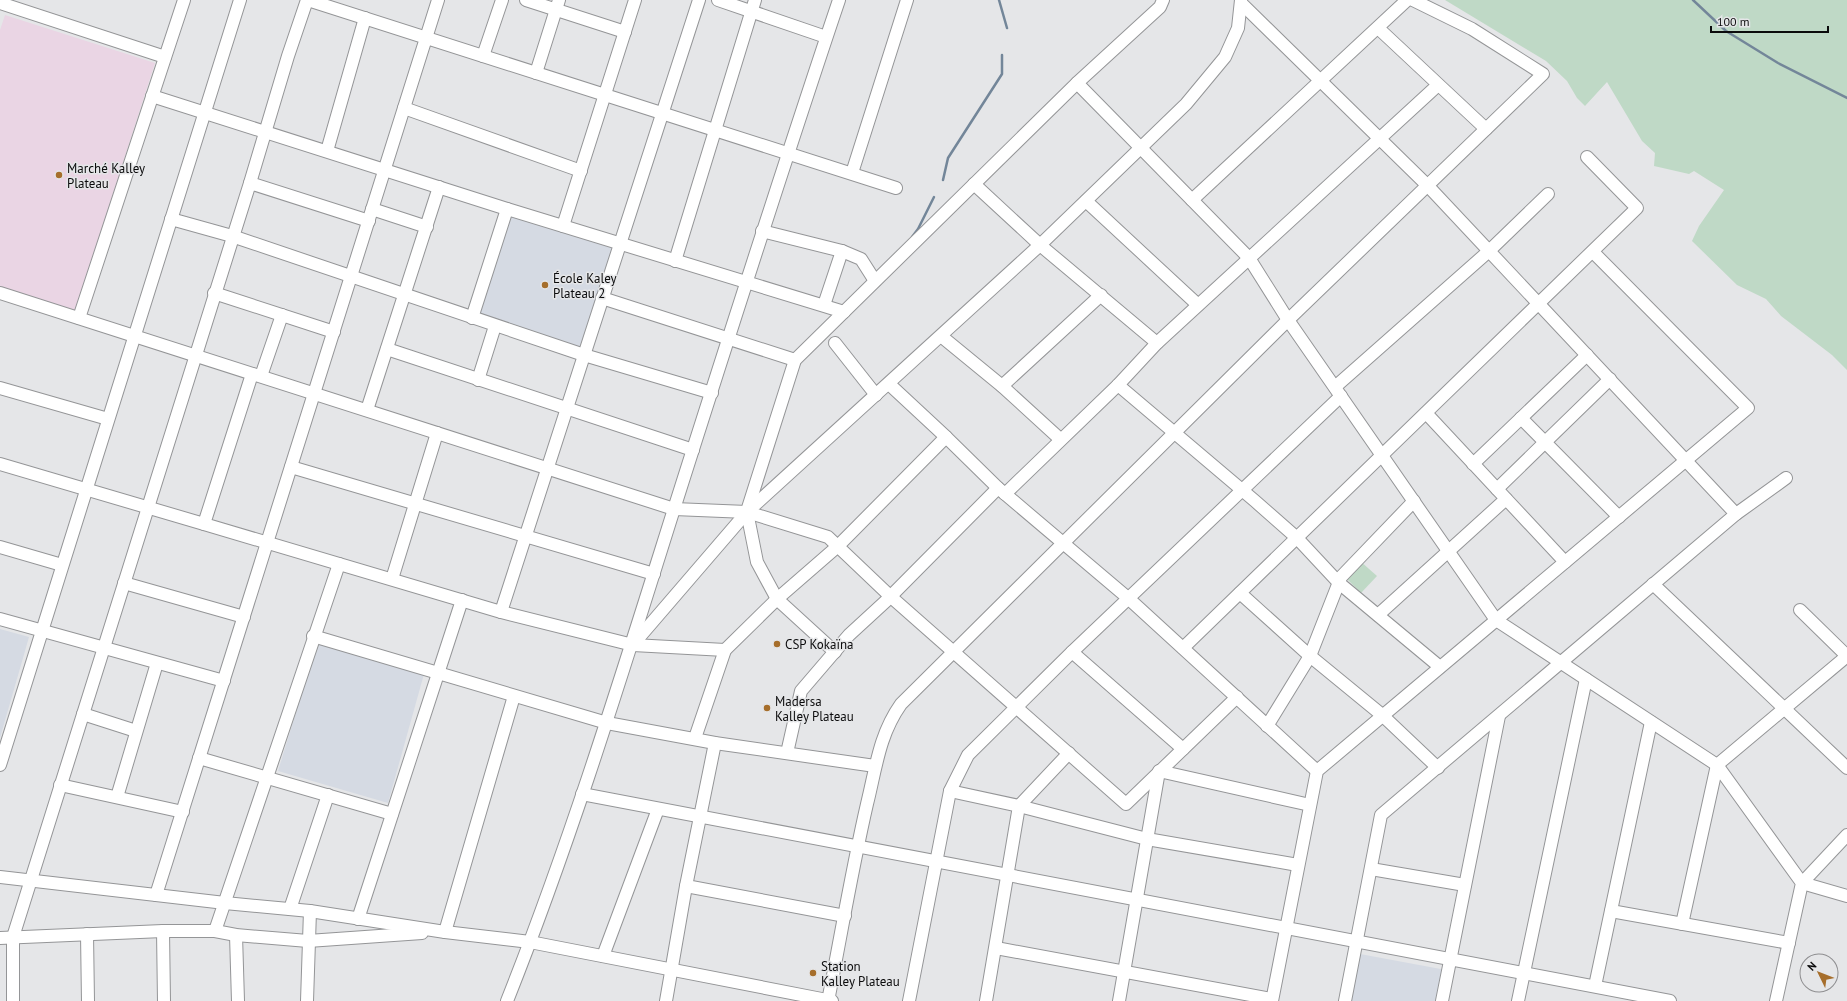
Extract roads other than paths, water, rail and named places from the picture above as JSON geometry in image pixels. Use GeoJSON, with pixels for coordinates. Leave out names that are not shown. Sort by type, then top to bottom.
{"type":"FeatureCollection","features":[{"type":"Feature","properties":{"kind":"street"},"geometry":{"type":"LineString","coordinates":[[79,318],[184,0]]}},
{"type":"Feature","properties":{"kind":"street"},"geometry":{"type":"LineString","coordinates":[[0,765],[240,0]]}},
{"type":"Feature","properties":{"kind":"street"},"geometry":{"type":"LineString","coordinates":[[13,1001],[13,937],[214,293],[308,0],[896,188]]}},
{"type":"Feature","properties":{"kind":"street"},"geometry":{"type":"LineString","coordinates":[[156,895],[438,0]]}},
{"type":"Feature","properties":{"kind":"street"},"geometry":{"type":"LineString","coordinates":[[483,56],[502,0]]}},
{"type":"Feature","properties":{"kind":"street"},"geometry":{"type":"LineString","coordinates":[[526,0],[558,5],[625,32]]}},
{"type":"Feature","properties":{"kind":"street"},"geometry":{"type":"LineString","coordinates":[[563,226],[635,0]]}},
{"type":"Feature","properties":{"kind":"street"},"geometry":{"type":"LineString","coordinates":[[501,612],[699,0]]}},
{"type":"Feature","properties":{"kind":"street"},"geometry":{"type":"LineString","coordinates":[[718,0],[753,6],[826,37]]}},
{"type":"Feature","properties":{"kind":"street"},"geometry":{"type":"LineString","coordinates":[[507,1001],[530,942],[633,645],[674,509],[712,393],[762,231],[839,0]]}},
{"type":"Feature","properties":{"kind":"street"},"geometry":{"type":"LineString","coordinates":[[852,174],[907,0]]}},
{"type":"Feature","properties":{"kind":"street"},"geometry":{"type":"LineString","coordinates":[[835,652],[777,599],[757,562],[747,512],[795,360],[1077,83],[1160,7],[1163,0]]}},
{"type":"Feature","properties":{"kind":"street"},"geometry":{"type":"LineString","coordinates":[[1192,200],[1407,0]]}},
{"type":"Feature","properties":{"kind":"street"},"geometry":{"type":"LineString","coordinates":[[0,877],[225,903],[310,911],[445,932],[530,942],[830,1001],[857,846],[875,766],[885,732],[901,704],[1288,320],[1543,74],[1472,29],[1412,0]]}},
{"type":"Feature","properties":{"kind":"street"},"geometry":{"type":"LineString","coordinates":[[1241,2],[1322,80],[1428,186],[1736,514]]}},
{"type":"Feature","properties":{"kind":"street"},"geometry":{"type":"LineString","coordinates":[[633,645],[747,512],[1040,245],[1197,93],[1225,57],[1238,28],[1241,2]]}},
{"type":"Feature","properties":{"kind":"street"},"geometry":{"type":"LineString","coordinates":[[0,3],[165,57]]}},
{"type":"Feature","properties":{"kind":"street"},"geometry":{"type":"LineString","coordinates":[[536,73],[558,5]]}},
{"type":"Feature","properties":{"kind":"street"},"geometry":{"type":"LineString","coordinates":[[675,261],[753,6]]}},
{"type":"Feature","properties":{"kind":"street"},"geometry":{"type":"LineString","coordinates":[[327,151],[365,18]]}},
{"type":"Feature","properties":{"kind":"street"},"geometry":{"type":"LineString","coordinates":[[1378,28],[1486,129]]}},
{"type":"Feature","properties":{"kind":"street"},"geometry":{"type":"LineString","coordinates":[[1077,83],[1249,258],[1288,320],[1496,620],[1717,765],[1802,883],[1847,896]]}},
{"type":"Feature","properties":{"kind":"street"},"geometry":{"type":"LineString","coordinates":[[787,753],[801,691],[849,635],[1002,491],[1060,440],[1118,385],[1157,343],[1438,85]]}},
{"type":"Feature","properties":{"kind":"street"},"geometry":{"type":"LineString","coordinates":[[152,96],[507,209],[844,312]]}},
{"type":"Feature","properties":{"kind":"street"},"geometry":{"type":"LineString","coordinates":[[404,108],[580,171]]}},
{"type":"Feature","properties":{"kind":"street"},"geometry":{"type":"LineString","coordinates":[[1183,648],[1638,208],[1587,157]]}},
{"type":"Feature","properties":{"kind":"street"},"geometry":{"type":"LineString","coordinates":[[250,183],[368,221]]}},
{"type":"Feature","properties":{"kind":"street"},"geometry":{"type":"LineString","coordinates":[[974,184],[1040,245],[1157,343]]}},
{"type":"Feature","properties":{"kind":"street"},"geometry":{"type":"LineString","coordinates":[[367,410],[406,295],[439,187]]}},
{"type":"Feature","properties":{"kind":"street"},"geometry":{"type":"LineString","coordinates":[[909,1001],[950,791],[968,756],[1072,652],[1242,490],[1338,392],[1548,194]]}},
{"type":"Feature","properties":{"kind":"street"},"geometry":{"type":"LineString","coordinates":[[1086,202],[1198,305]]}},
{"type":"Feature","properties":{"kind":"street"},"geometry":{"type":"LineString","coordinates":[[372,209],[427,227]]}},
{"type":"Feature","properties":{"kind":"street"},"geometry":{"type":"LineString","coordinates":[[472,318],[507,209]]}},
{"type":"Feature","properties":{"kind":"street"},"geometry":{"type":"LineString","coordinates":[[171,219],[232,236],[584,355],[712,393]]}},
{"type":"Feature","properties":{"kind":"street"},"geometry":{"type":"LineString","coordinates":[[762,231],[842,251],[861,259],[875,281]]}},
{"type":"Feature","properties":{"kind":"street"},"geometry":{"type":"LineString","coordinates":[[824,305],[842,251]]}},
{"type":"Feature","properties":{"kind":"street"},"geometry":{"type":"LineString","coordinates":[[996,948],[1272,1000],[1317,771],[1748,408],[1593,252]]}},
{"type":"Feature","properties":{"kind":"street"},"geometry":{"type":"LineString","coordinates":[[0,293],[674,509],[747,512],[828,537],[890,596],[1018,707],[1126,804],[1237,697]]}},
{"type":"Feature","properties":{"kind":"street"},"geometry":{"type":"LineString","coordinates":[[214,293],[334,332]]}},
{"type":"Feature","properties":{"kind":"street"},"geometry":{"type":"LineString","coordinates":[[1002,386],[1101,295]]}},
{"type":"Feature","properties":{"kind":"street"},"geometry":{"type":"LineString","coordinates":[[602,298],[795,360]]}},
{"type":"Feature","properties":{"kind":"street"},"geometry":{"type":"LineString","coordinates":[[204,524],[257,375],[282,315]]}},
{"type":"Feature","properties":{"kind":"street"},"geometry":{"type":"LineString","coordinates":[[478,380],[495,326]]}},
{"type":"Feature","properties":{"kind":"street"},"geometry":{"type":"LineString","coordinates":[[941,336],[1002,386],[1060,440]]}},
{"type":"Feature","properties":{"kind":"street"},"geometry":{"type":"LineString","coordinates":[[835,343],[876,395]]}},
{"type":"Feature","properties":{"kind":"street"},"geometry":{"type":"LineString","coordinates":[[387,349],[693,450]]}},
{"type":"Feature","properties":{"kind":"street"},"geometry":{"type":"LineString","coordinates":[[1473,464],[1587,355]]}},
{"type":"Feature","properties":{"kind":"street"},"geometry":{"type":"LineString","coordinates":[[1497,489],[1610,379]]}},
{"type":"Feature","properties":{"kind":"street"},"geometry":{"type":"LineString","coordinates":[[889,384],[946,436],[1002,491],[1128,598],[1317,771]]}},
{"type":"Feature","properties":{"kind":"street"},"geometry":{"type":"LineString","coordinates":[[1118,385],[1297,538],[1339,583],[1440,667]]}},
{"type":"Feature","properties":{"kind":"street"},"geometry":{"type":"LineString","coordinates":[[0,388],[108,419]]}},
{"type":"Feature","properties":{"kind":"street"},"geometry":{"type":"LineString","coordinates":[[1426,413],[1565,562]]}},
{"type":"Feature","properties":{"kind":"street"},"geometry":{"type":"LineString","coordinates":[[1521,418],[1619,517]]}},
{"type":"Feature","properties":{"kind":"street"},"geometry":{"type":"LineString","coordinates":[[392,578],[437,433]]}},
{"type":"Feature","properties":{"kind":"street"},"geometry":{"type":"LineString","coordinates":[[695,738],[725,650],[777,599],[838,546],[946,436]]}},
{"type":"Feature","properties":{"kind":"street"},"geometry":{"type":"LineString","coordinates":[[0,464],[339,564],[392,578],[501,612],[633,645],[725,650]]}},
{"type":"Feature","properties":{"kind":"street"},"geometry":{"type":"LineString","coordinates":[[291,467],[654,574]]}},
{"type":"Feature","properties":{"kind":"street"},"geometry":{"type":"LineString","coordinates":[[1345,1001],[1382,815],[1736,514],[1786,478]]}},
{"type":"Feature","properties":{"kind":"street"},"geometry":{"type":"LineString","coordinates":[[1378,615],[1506,499]]}},
{"type":"Feature","properties":{"kind":"street"},"geometry":{"type":"LineString","coordinates":[[1267,726],[1310,656],[1341,577],[1414,501]]}},
{"type":"Feature","properties":{"kind":"street"},"geometry":{"type":"LineString","coordinates":[[0,547],[62,565]]}},
{"type":"Feature","properties":{"kind":"street"},"geometry":{"type":"LineString","coordinates":[[215,932],[313,636],[339,564]]}},
{"type":"Feature","properties":{"kind":"street"},"geometry":{"type":"LineString","coordinates":[[124,583],[244,617]]}},
{"type":"Feature","properties":{"kind":"street"},"geometry":{"type":"LineString","coordinates":[[1654,584],[1847,768]]}},
{"type":"Feature","properties":{"kind":"street"},"geometry":{"type":"LineString","coordinates":[[1240,593],[1310,656],[1382,715],[1438,768]]}},
{"type":"Feature","properties":{"kind":"street"},"geometry":{"type":"LineString","coordinates":[[358,919],[462,600]]}},
{"type":"Feature","properties":{"kind":"street"},"geometry":{"type":"LineString","coordinates":[[1682,924],[1717,765],[1847,656],[1800,610]]}},
{"type":"Feature","properties":{"kind":"street"},"geometry":{"type":"LineString","coordinates":[[0,619],[224,681]]}},
{"type":"Feature","properties":{"kind":"street"},"geometry":{"type":"LineString","coordinates":[[313,636],[607,723],[695,738],[715,743],[875,766]]}},
{"type":"Feature","properties":{"kind":"street"},"geometry":{"type":"LineString","coordinates":[[1072,652],[1183,749]]}},
{"type":"Feature","properties":{"kind":"street"},"geometry":{"type":"LineString","coordinates":[[117,797],[157,663]]}},
{"type":"Feature","properties":{"kind":"street"},"geometry":{"type":"LineString","coordinates":[[1518,1001],[1586,679]]}},
{"type":"Feature","properties":{"kind":"street"},"geometry":{"type":"LineString","coordinates":[[445,932],[514,696]]}},
{"type":"Feature","properties":{"kind":"street"},"geometry":{"type":"LineString","coordinates":[[83,714],[136,731]]}},
{"type":"Feature","properties":{"kind":"street"},"geometry":{"type":"LineString","coordinates":[[1442,1001],[1499,716]]}},
{"type":"Feature","properties":{"kind":"street"},"geometry":{"type":"LineString","coordinates":[[1595,986],[1651,722]]}},
{"type":"Feature","properties":{"kind":"street"},"geometry":{"type":"LineString","coordinates":[[666,1001],[686,886],[715,743]]}},
{"type":"Feature","properties":{"kind":"street"},"geometry":{"type":"LineString","coordinates":[[986,1001],[1009,875],[1019,806],[1069,753]]}},
{"type":"Feature","properties":{"kind":"street"},"geometry":{"type":"LineString","coordinates":[[199,758],[392,814]]}},
{"type":"Feature","properties":{"kind":"street"},"geometry":{"type":"LineString","coordinates":[[1159,771],[1310,806]]}},
{"type":"Feature","properties":{"kind":"street"},"geometry":{"type":"LineString","coordinates":[[1118,1001],[1159,771]]}},
{"type":"Feature","properties":{"kind":"street"},"geometry":{"type":"LineString","coordinates":[[60,785],[182,812]]}},
{"type":"Feature","properties":{"kind":"street"},"geometry":{"type":"LineString","coordinates":[[950,791],[1019,806],[1147,839],[1298,865]]}},
{"type":"Feature","properties":{"kind":"street"},"geometry":{"type":"LineString","coordinates":[[582,794],[1451,958],[1670,1001]]}},
{"type":"Feature","properties":{"kind":"street"},"geometry":{"type":"LineString","coordinates":[[290,909],[328,795]]}},
{"type":"Feature","properties":{"kind":"street"},"geometry":{"type":"LineString","coordinates":[[603,956],[658,809]]}},
{"type":"Feature","properties":{"kind":"street"},"geometry":{"type":"LineString","coordinates":[[1776,1001],[1802,883],[1847,834]]}},
{"type":"Feature","properties":{"kind":"street"},"geometry":{"type":"LineString","coordinates":[[1371,869],[1465,885]]}},
{"type":"Feature","properties":{"kind":"street"},"geometry":{"type":"LineString","coordinates":[[686,886],[845,916]]}},
{"type":"Feature","properties":{"kind":"street"},"geometry":{"type":"LineString","coordinates":[[307,1001],[310,911]]}},
{"type":"Feature","properties":{"kind":"street"},"geometry":{"type":"LineString","coordinates":[[1611,911],[1789,943]]}},
{"type":"Feature","properties":{"kind":"street"},"geometry":{"type":"LineString","coordinates":[[0,938],[163,931],[215,932],[308,941],[445,932]]}},
{"type":"Feature","properties":{"kind":"street"},"geometry":{"type":"LineString","coordinates":[[163,931],[164,1001]]}},
{"type":"Feature","properties":{"kind":"street"},"geometry":{"type":"LineString","coordinates":[[87,934],[88,1001]]}},
{"type":"Feature","properties":{"kind":"street"},"geometry":{"type":"LineString","coordinates":[[236,935],[238,1001]]}},
{"type":"Feature","properties":{"kind":"waterway"},"geometry":{"type":"LineString","coordinates":[[999,0],[1007,28]]}},
{"type":"Feature","properties":{"kind":"waterway"},"geometry":{"type":"LineString","coordinates":[[1693,0],[1726,31],[1778,63],[1847,98]]}},
{"type":"Feature","properties":{"kind":"waterway"},"geometry":{"type":"LineString","coordinates":[[943,180],[948,158],[1002,74],[1002,55]]}},
{"type":"Feature","properties":{"kind":"waterway"},"geometry":{"type":"LineString","coordinates":[[912,237],[918,229],[934,197]]}},
{"type":"Feature","properties":{"kind":"place","name":"Marché Kalley Plateau"},"geometry":{"type":"Point","coordinates":[59,175]}},
{"type":"Feature","properties":{"kind":"place","name":"École Kaley Plateau 2"},"geometry":{"type":"Point","coordinates":[545,285]}},
{"type":"Feature","properties":{"kind":"place","name":"CSP Kokaïna"},"geometry":{"type":"Point","coordinates":[777,644]}},
{"type":"Feature","properties":{"kind":"place","name":"Madersa Kalley Plateau"},"geometry":{"type":"Point","coordinates":[767,708]}},
{"type":"Feature","properties":{"kind":"place","name":"Station Kalley Plateau"},"geometry":{"type":"Point","coordinates":[813,973]}}]}
